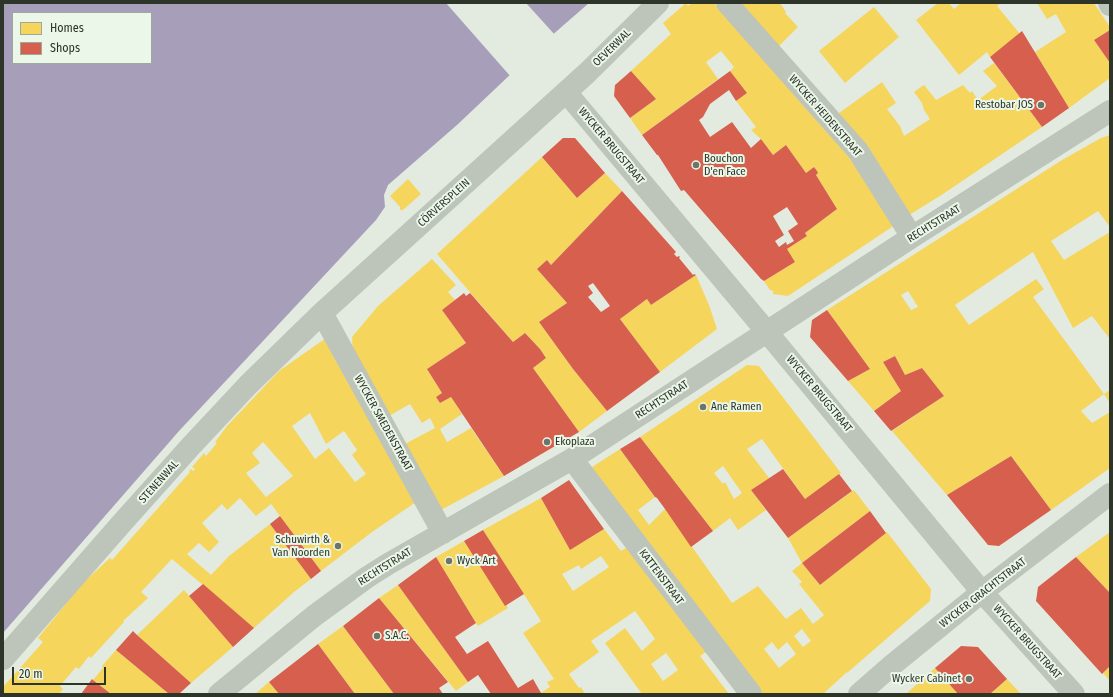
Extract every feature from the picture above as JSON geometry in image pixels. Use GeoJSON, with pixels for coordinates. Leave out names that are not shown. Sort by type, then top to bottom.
{"type":"FeatureCollection","features":[{"type":"Feature","properties":{"kind":"street","name":"OEVERWAL"},"geometry":{"type":"LineString","coordinates":[[566,92],[658,3]]}},
{"type":"Feature","properties":{"kind":"street","name":"WYCKER HEIDENSTRAAT"},"geometry":{"type":"LineString","coordinates":[[727,3],[858,151],[912,237]]}},
{"type":"Feature","properties":{"kind":"street","name":"CÖRVERSPLEIN"},"geometry":{"type":"LineString","coordinates":[[322,313],[566,92]]}},
{"type":"Feature","properties":{"kind":"street","name":"WYCKER BRUGSTRAAT"},"geometry":{"type":"LineString","coordinates":[[566,92],[982,592],[1074,694]]}},
{"type":"Feature","properties":{"kind":"street","name":"RECHTSTRAAT"},"geometry":{"type":"LineString","coordinates":[[219,694],[286,639],[355,586],[388,564],[572,459],[912,237],[1110,112]]}},
{"type":"Feature","properties":{"kind":"street","name":"WYCKER SMEDENSTRAAT"},"geometry":{"type":"LineString","coordinates":[[322,313],[443,533]]}},
{"type":"Feature","properties":{"kind":"street","name":"STENENWAL"},"geometry":{"type":"LineString","coordinates":[[3,659],[190,447],[248,385],[322,313]]}},
{"type":"Feature","properties":{"kind":"street","name":"KATTENSTRAAT"},"geometry":{"type":"LineString","coordinates":[[572,459],[752,694]]}},
{"type":"Feature","properties":{"kind":"street","name":"WYCKER GRACHTSTRAAT"},"geometry":{"type":"LineString","coordinates":[[859,694],[982,592],[1110,494]]}},
{"type":"Feature","properties":{"kind":"shaded area"},"geometry":{"type":"Polygon","coordinates":[[[3,3],[589,3],[550,37],[457,125],[388,185],[384,195],[385,207],[376,220],[179,431],[3,633],[3,3]]]}},
{"type":"Feature","properties":{"kind":"pier"},"geometry":{"type":"Polygon","coordinates":[[[446,3],[526,3],[555,35],[511,77],[446,3]]]}},
{"type":"Feature","properties":{"kind":"building: Homes"},"geometry":{"type":"Polygon","coordinates":[[[686,3],[688,6],[692,3],[714,3],[849,157],[895,225],[788,296],[773,294],[773,291],[770,290],[764,281],[795,262],[787,249],[807,236],[805,233],[837,209],[816,175],[818,173],[814,167],[806,173],[786,145],[773,155],[761,139],[751,130],[756,127],[736,101],[747,93],[730,71],[734,67],[721,51],[706,62],[718,79],[642,135],[630,118],[656,99],[631,71],[671,34],[663,23],[686,3]]]}},
{"type":"Feature","properties":{"kind":"building: Homes"},"geometry":{"type":"Polygon","coordinates":[[[739,3],[780,3],[786,12],[785,13],[798,27],[779,46],[739,3]]]}},
{"type":"Feature","properties":{"kind":"building: Homes"},"geometry":{"type":"Polygon","coordinates":[[[938,3],[949,3],[954,9],[961,3],[1001,3],[997,6],[1020,34],[990,57],[987,52],[959,75],[916,20],[938,3]]]}},
{"type":"Feature","properties":{"kind":"building: Homes"},"geometry":{"type":"Polygon","coordinates":[[[1037,3],[1094,3],[1110,27],[1110,30],[1094,40],[1110,63],[1110,78],[1069,108],[1035,52],[1066,32],[1056,14],[1047,19],[1037,3]]]}},
{"type":"Feature","properties":{"kind":"building: Homes"},"geometry":{"type":"Polygon","coordinates":[[[874,7],[899,37],[845,83],[819,51],[874,7]]]}},
{"type":"Feature","properties":{"kind":"building: Homes"},"geometry":{"type":"Polygon","coordinates":[[[994,63],[1042,127],[943,194],[906,217],[839,113],[882,82],[896,103],[887,109],[900,126],[904,136],[930,119],[924,110],[922,103],[914,92],[924,85],[936,100],[963,85],[970,93],[972,91],[978,100],[997,86],[983,71],[994,63]]]}},
{"type":"Feature","properties":{"kind":"building: Homes"},"geometry":{"type":"Polygon","coordinates":[[[1110,135],[1110,227],[1098,211],[1051,241],[1064,260],[1110,232],[1110,339],[1092,316],[1073,328],[1033,252],[955,305],[969,325],[1036,279],[1044,289],[1033,297],[1104,394],[1081,411],[1092,423],[1110,412],[1110,468],[1051,510],[1011,456],[947,495],[892,431],[944,396],[922,368],[905,375],[895,356],[883,362],[901,391],[874,411],[848,381],[870,369],[827,310],[1062,160],[1101,138],[1110,135]],[[908,291],[901,295],[911,310],[918,307],[908,291]]]}},
{"type":"Feature","properties":{"kind":"building: Homes"},"geometry":{"type":"Polygon","coordinates":[[[542,157],[577,198],[605,173],[622,191],[551,265],[547,260],[537,269],[567,303],[539,322],[573,369],[607,411],[579,432],[533,368],[546,358],[540,349],[525,333],[513,342],[437,254],[542,157]]]}},
{"type":"Feature","properties":{"kind":"building: Homes"},"geometry":{"type":"Polygon","coordinates":[[[408,179],[421,194],[403,210],[400,210],[400,207],[390,196],[408,179]]]}},
{"type":"Feature","properties":{"kind":"building: Homes"},"geometry":{"type":"Polygon","coordinates":[[[432,259],[456,285],[448,292],[455,300],[442,310],[466,343],[427,369],[442,393],[436,397],[440,403],[451,397],[462,414],[440,429],[447,442],[471,428],[504,476],[439,511],[403,445],[435,428],[430,418],[422,423],[410,404],[387,417],[353,355],[352,337],[378,306],[432,259]]]}},
{"type":"Feature","properties":{"kind":"building: Homes"},"geometry":{"type":"Polygon","coordinates":[[[696,275],[709,305],[717,329],[660,372],[620,319],[647,299],[651,305],[696,275]]]}},
{"type":"Feature","properties":{"kind":"building: Homes"},"geometry":{"type":"Polygon","coordinates":[[[326,338],[419,500],[372,532],[321,571],[271,504],[256,516],[240,498],[227,510],[221,503],[221,505],[202,523],[219,542],[209,552],[199,543],[187,554],[211,575],[229,556],[270,524],[311,579],[294,592],[254,628],[172,559],[141,592],[148,598],[123,621],[124,622],[91,658],[89,656],[79,669],[76,667],[60,686],[63,689],[59,694],[3,694],[3,687],[43,642],[38,638],[82,584],[110,558],[112,560],[190,472],[189,471],[191,469],[193,471],[195,469],[192,467],[204,453],[206,456],[217,443],[215,442],[227,426],[279,371],[326,338]],[[310,413],[292,426],[315,459],[329,448],[355,482],[366,474],[352,455],[357,450],[344,431],[326,444],[310,413]],[[263,442],[252,453],[260,463],[246,473],[266,497],[293,476],[263,442]]]}},
{"type":"Feature","properties":{"kind":"building: Homes"},"geometry":{"type":"Polygon","coordinates":[[[747,365],[759,366],[841,473],[805,499],[762,439],[747,449],[769,478],[751,490],[766,510],[738,530],[730,518],[713,531],[640,437],[747,365]],[[723,466],[714,473],[723,484],[725,482],[734,499],[742,493],[723,466]]]}},
{"type":"Feature","properties":{"kind":"building: Homes"},"geometry":{"type":"Polygon","coordinates":[[[1110,390],[1110,403],[1104,394],[1110,390]]]}},
{"type":"Feature","properties":{"kind":"building: Homes"},"geometry":{"type":"Polygon","coordinates":[[[620,449],[655,497],[638,510],[649,525],[665,509],[732,603],[758,586],[786,619],[801,608],[813,624],[824,615],[799,584],[802,582],[792,571],[802,563],[820,585],[887,532],[931,589],[930,601],[823,694],[759,694],[589,469],[620,449]],[[802,629],[794,636],[803,647],[811,641],[802,629]],[[772,642],[764,649],[779,668],[796,654],[787,642],[778,650],[772,642]]]}},
{"type":"Feature","properties":{"kind":"building: Homes"},"geometry":{"type":"Polygon","coordinates":[[[854,490],[870,511],[802,563],[788,538],[854,490]]]}},
{"type":"Feature","properties":{"kind":"building: Homes"},"geometry":{"type":"Polygon","coordinates":[[[541,498],[570,550],[604,529],[621,551],[629,546],[706,652],[700,656],[729,694],[642,694],[605,643],[625,628],[642,651],[655,639],[635,611],[591,641],[599,652],[569,674],[579,688],[581,687],[585,694],[539,694],[550,687],[547,682],[554,679],[523,633],[541,621],[483,530],[541,498]],[[601,556],[581,569],[579,565],[562,574],[573,591],[609,567],[601,556]],[[666,653],[651,664],[663,681],[678,670],[666,653]]]}},
{"type":"Feature","properties":{"kind":"building: Homes"},"geometry":{"type":"Polygon","coordinates":[[[1110,532],[1110,593],[1076,557],[1110,532]]]}},
{"type":"Feature","properties":{"kind":"building: Homes"},"geometry":{"type":"Polygon","coordinates":[[[464,541],[508,608],[478,626],[436,557],[464,541]]]}},
{"type":"Feature","properties":{"kind":"building: Homes"},"geometry":{"type":"Polygon","coordinates":[[[398,585],[468,682],[456,691],[379,598],[398,585]]]}},
{"type":"Feature","properties":{"kind":"building: Homes"},"geometry":{"type":"Polygon","coordinates":[[[184,590],[233,647],[191,683],[137,635],[184,590]]]}},
{"type":"Feature","properties":{"kind":"building: Homes"},"geometry":{"type":"Polygon","coordinates":[[[343,626],[394,694],[355,694],[318,644],[343,626]]]}},
{"type":"Feature","properties":{"kind":"building: Homes"},"geometry":{"type":"Polygon","coordinates":[[[116,650],[169,694],[111,694],[93,680],[103,668],[102,666],[116,650]]]}},
{"type":"Feature","properties":{"kind":"building: Homes"},"geometry":{"type":"Polygon","coordinates":[[[1110,666],[1110,681],[1103,673],[1110,666]]]}},
{"type":"Feature","properties":{"kind":"building: Homes"},"geometry":{"type":"Polygon","coordinates":[[[935,668],[958,694],[906,694],[935,668]]]}},
{"type":"Feature","properties":{"kind":"building: Homes"},"geometry":{"type":"Polygon","coordinates":[[[1007,679],[1021,694],[990,694],[1007,679]]]}},
{"type":"Feature","properties":{"kind":"building: Homes"},"geometry":{"type":"Polygon","coordinates":[[[269,682],[279,694],[255,694],[269,682]]]}},
{"type":"Feature","properties":{"kind":"building: Shops"},"geometry":{"type":"Polygon","coordinates":[[[1110,30],[1110,63],[1094,40],[1110,30]]]}},
{"type":"Feature","properties":{"kind":"building: Shops"},"geometry":{"type":"Polygon","coordinates":[[[1022,31],[1069,108],[1042,127],[990,57],[1022,31]]]}},
{"type":"Feature","properties":{"kind":"building: Shops"},"geometry":{"type":"Polygon","coordinates":[[[631,71],[656,99],[630,118],[614,96],[615,85],[631,71]]]}},
{"type":"Feature","properties":{"kind":"building: Shops"},"geometry":{"type":"Polygon","coordinates":[[[730,71],[747,93],[736,101],[729,90],[710,104],[703,117],[699,120],[710,137],[732,122],[751,148],[761,139],[773,155],[786,145],[806,173],[814,167],[818,173],[816,175],[837,209],[805,233],[807,236],[787,249],[795,262],[764,281],[684,190],[681,191],[658,155],[642,135],[730,71]],[[787,207],[773,216],[784,235],[775,241],[779,247],[786,242],[787,245],[794,241],[788,231],[798,224],[787,207]]]}},
{"type":"Feature","properties":{"kind":"building: Shops"},"geometry":{"type":"Polygon","coordinates":[[[563,138],[575,138],[605,173],[577,198],[542,157],[563,138]]]}},
{"type":"Feature","properties":{"kind":"building: Shops"},"geometry":{"type":"Polygon","coordinates":[[[622,191],[676,252],[674,254],[677,257],[680,257],[679,258],[693,275],[696,275],[651,305],[647,299],[620,319],[660,372],[607,411],[573,369],[539,322],[567,303],[537,269],[547,260],[551,265],[622,191]],[[593,283],[588,286],[593,293],[588,297],[601,312],[610,306],[593,283]]]}},
{"type":"Feature","properties":{"kind":"building: Shops"},"geometry":{"type":"Polygon","coordinates":[[[464,293],[466,296],[470,293],[513,342],[525,333],[540,349],[546,358],[533,368],[579,432],[504,476],[451,397],[440,403],[436,397],[442,393],[427,369],[466,343],[442,310],[464,293]]]}},
{"type":"Feature","properties":{"kind":"building: Shops"},"geometry":{"type":"Polygon","coordinates":[[[827,310],[870,369],[848,381],[810,337],[812,320],[827,310]]]}},
{"type":"Feature","properties":{"kind":"building: Shops"},"geometry":{"type":"Polygon","coordinates":[[[895,356],[905,375],[922,368],[944,396],[891,431],[874,411],[901,391],[883,362],[895,356]]]}},
{"type":"Feature","properties":{"kind":"building: Shops"},"geometry":{"type":"Polygon","coordinates":[[[640,437],[713,531],[691,547],[665,509],[620,449],[640,437]]]}},
{"type":"Feature","properties":{"kind":"building: Shops"},"geometry":{"type":"Polygon","coordinates":[[[1011,456],[1051,510],[999,546],[988,545],[947,495],[1011,456]]]}},
{"type":"Feature","properties":{"kind":"building: Shops"},"geometry":{"type":"Polygon","coordinates":[[[783,469],[805,499],[839,474],[852,491],[788,538],[751,490],[783,469]]]}},
{"type":"Feature","properties":{"kind":"building: Shops"},"geometry":{"type":"Polygon","coordinates":[[[569,480],[604,529],[570,550],[541,498],[569,480]]]}},
{"type":"Feature","properties":{"kind":"building: Shops"},"geometry":{"type":"Polygon","coordinates":[[[870,511],[886,533],[820,585],[802,563],[870,511]]]}},
{"type":"Feature","properties":{"kind":"building: Shops"},"geometry":{"type":"Polygon","coordinates":[[[280,516],[321,571],[311,579],[270,524],[280,516]]]}},
{"type":"Feature","properties":{"kind":"building: Shops"},"geometry":{"type":"Polygon","coordinates":[[[483,530],[524,594],[505,606],[464,541],[483,530]]]}},
{"type":"Feature","properties":{"kind":"building: Shops"},"geometry":{"type":"Polygon","coordinates":[[[436,557],[476,623],[455,637],[467,654],[488,641],[518,688],[533,679],[541,693],[491,694],[478,675],[468,682],[398,585],[436,557]]]}},
{"type":"Feature","properties":{"kind":"building: Shops"},"geometry":{"type":"Polygon","coordinates":[[[1076,557],[1110,593],[1110,666],[1102,674],[1036,601],[1038,587],[1076,557]]]}},
{"type":"Feature","properties":{"kind":"building: Shops"},"geometry":{"type":"Polygon","coordinates":[[[203,584],[254,628],[233,647],[189,596],[203,584]]]}},
{"type":"Feature","properties":{"kind":"building: Shops"},"geometry":{"type":"Polygon","coordinates":[[[379,598],[448,682],[439,688],[443,694],[394,694],[343,626],[379,598]]]}},
{"type":"Feature","properties":{"kind":"building: Shops"},"geometry":{"type":"Polygon","coordinates":[[[133,631],[191,683],[179,694],[169,694],[116,650],[133,631]]]}},
{"type":"Feature","properties":{"kind":"building: Shops"},"geometry":{"type":"Polygon","coordinates":[[[318,644],[355,694],[279,694],[269,682],[318,644]]]}},
{"type":"Feature","properties":{"kind":"building: Shops"},"geometry":{"type":"Polygon","coordinates":[[[961,646],[978,647],[1007,679],[990,694],[958,694],[935,668],[961,646]]]}},
{"type":"Feature","properties":{"kind":"building: Shops"},"geometry":{"type":"Polygon","coordinates":[[[92,679],[93,680],[111,694],[81,694],[92,679]]]}},
{"type":"Feature","properties":{"kind":"place","name":"Restobar JOS"},"geometry":{"type":"Point","coordinates":[1041,105]}},
{"type":"Feature","properties":{"kind":"place","name":"Bouchon D'en Face"},"geometry":{"type":"Point","coordinates":[696,165]}},
{"type":"Feature","properties":{"kind":"place","name":"Ane Ramen"},"geometry":{"type":"Point","coordinates":[703,407]}},
{"type":"Feature","properties":{"kind":"place","name":"Ekoplaza"},"geometry":{"type":"Point","coordinates":[547,442]}},
{"type":"Feature","properties":{"kind":"place","name":"Schuwirth & Van Noorden"},"geometry":{"type":"Point","coordinates":[338,546]}},
{"type":"Feature","properties":{"kind":"place","name":"Wyck Art"},"geometry":{"type":"Point","coordinates":[449,561]}},
{"type":"Feature","properties":{"kind":"place","name":"S.A.C."},"geometry":{"type":"Point","coordinates":[377,636]}},
{"type":"Feature","properties":{"kind":"place","name":"Wycker Cabinet"},"geometry":{"type":"Point","coordinates":[969,679]}}]}
